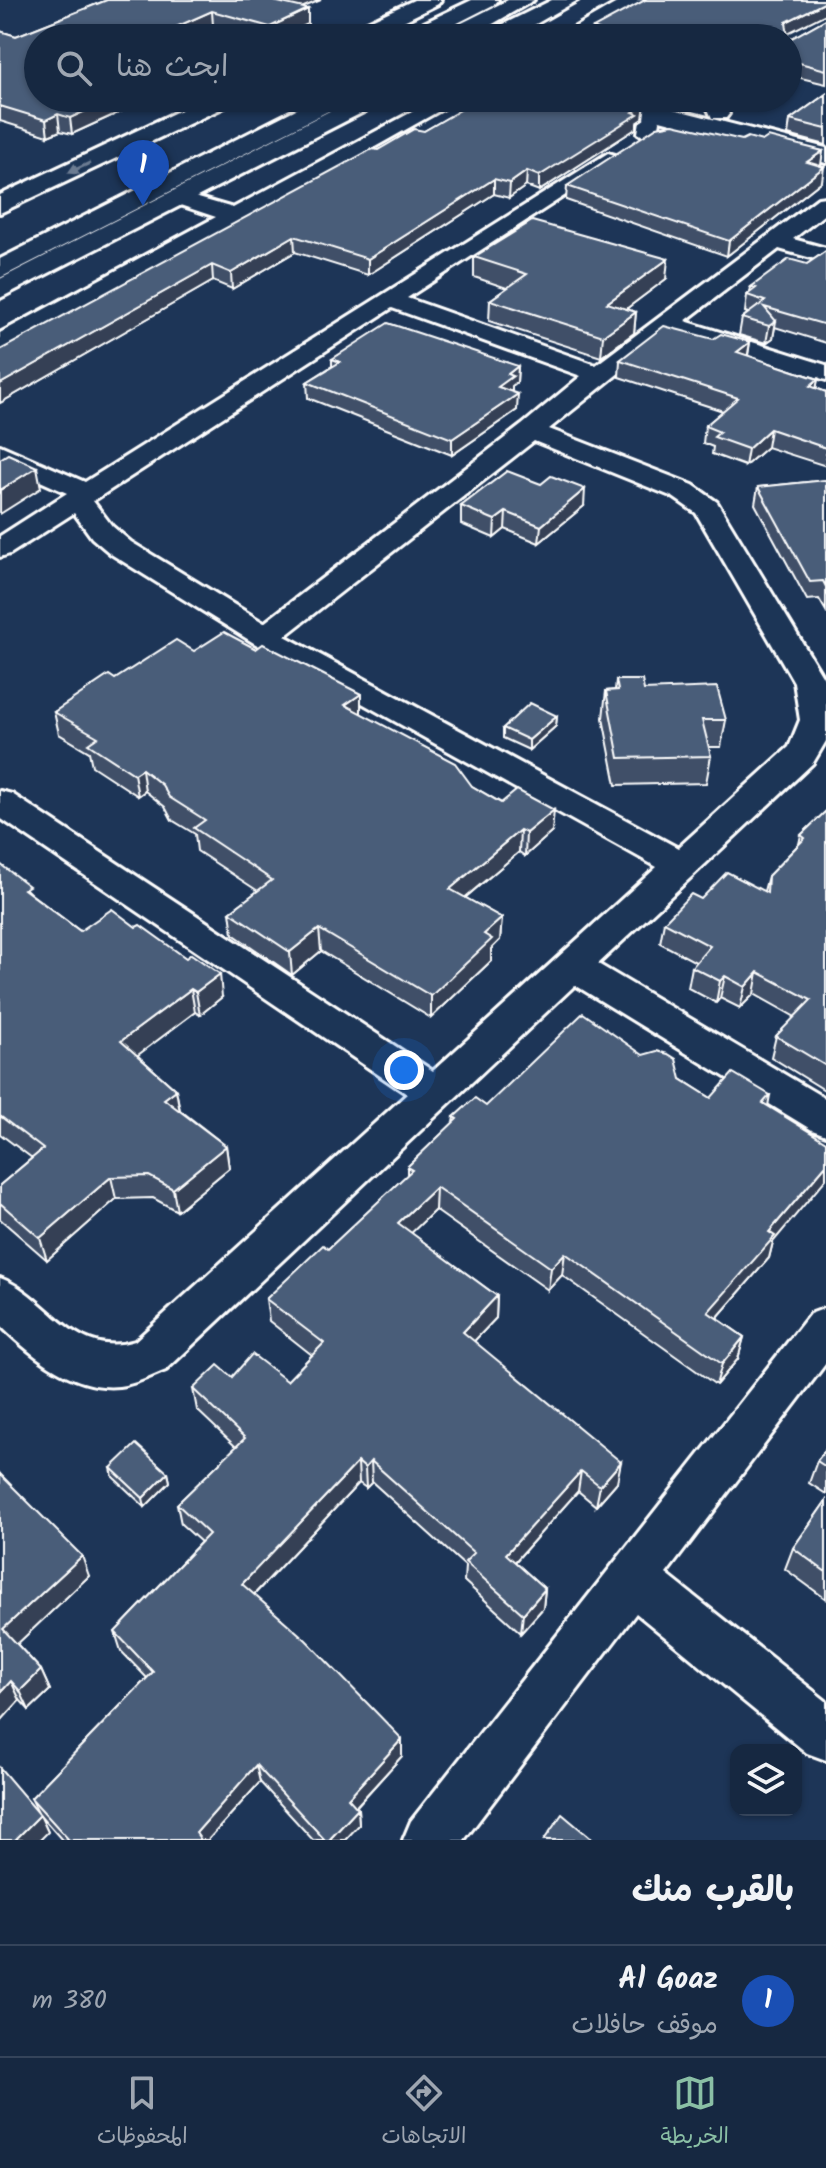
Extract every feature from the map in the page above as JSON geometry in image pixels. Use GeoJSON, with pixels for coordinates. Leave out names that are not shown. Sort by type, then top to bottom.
{"type":"FeatureCollection","features":[{"type":"Feature","properties":{"kind":"street"},"geometry":{"type":"LineString","coordinates":[[381,24],[431,0]]}},
{"type":"Feature","properties":{"kind":"street"},"geometry":{"type":"LineString","coordinates":[[478,24],[524,0]]}},
{"type":"Feature","properties":{"kind":"street"},"geometry":{"type":"LineString","coordinates":[[524,24],[568,0]]}},
{"type":"Feature","properties":{"kind":"street"},"geometry":{"type":"LineString","coordinates":[[591,24],[635,0]]}},
{"type":"Feature","properties":{"kind":"street"},"geometry":{"type":"LineString","coordinates":[[435,24],[472,3]]}},
{"type":"Feature","properties":{"kind":"street"},"geometry":{"type":"LineString","coordinates":[[0,205],[196,112]]}},
{"type":"Feature","properties":{"kind":"street"},"geometry":{"type":"LineString","coordinates":[[82,200],[261,112]]}},
{"type":"Feature","properties":{"kind":"street"},"geometry":{"type":"LineString","coordinates":[[0,270],[309,112]]}},
{"type":"Feature","properties":{"kind":"street"},"geometry":{"type":"LineString","coordinates":[[0,290],[345,112]]}},
{"type":"Feature","properties":{"kind":"street"},"geometry":{"type":"LineString","coordinates":[[0,343],[426,112]]}},
{"type":"Feature","properties":{"kind":"street"},"geometry":{"type":"LineString","coordinates":[[711,112],[826,156]]}},
{"type":"Feature","properties":{"kind":"street"},"geometry":{"type":"LineString","coordinates":[[0,548],[392,300],[651,113],[711,112],[826,141]]}},
{"type":"Feature","properties":{"kind":"street"},"geometry":{"type":"LineString","coordinates":[[208,165],[288,141]]}},
{"type":"Feature","properties":{"kind":"street"},"geometry":{"type":"LineString","coordinates":[[181,199],[235,216]]}},
{"type":"Feature","properties":{"kind":"street"},"geometry":{"type":"LineString","coordinates":[[265,637],[531,431],[599,374],[826,203]]}},
{"type":"Feature","properties":{"kind":"street"},"geometry":{"type":"LineString","coordinates":[[777,241],[826,255]]}},
{"type":"Feature","properties":{"kind":"street"},"geometry":{"type":"LineString","coordinates":[[392,300],[599,374]]}},
{"type":"Feature","properties":{"kind":"street"},"geometry":{"type":"LineString","coordinates":[[667,323],[826,373]]}},
{"type":"Feature","properties":{"kind":"street"},"geometry":{"type":"LineString","coordinates":[[0,1297],[58,1348],[84,1363],[117,1366],[150,1356],[683,866],[801,755],[813,738],[818,720],[814,692],[707,508],[683,491],[531,431]]}},
{"type":"Feature","properties":{"kind":"street"},"geometry":{"type":"LineString","coordinates":[[0,453],[81,495],[102,532],[121,548],[265,637],[683,866]]}},
{"type":"Feature","properties":{"kind":"street"},"geometry":{"type":"LineString","coordinates":[[0,802],[435,1093]]}},
{"type":"Feature","properties":{"kind":"street"},"geometry":{"type":"LineString","coordinates":[[574,967],[826,1119]]}},
{"type":"Feature","properties":{"kind":"street"},"geometry":{"type":"LineString","coordinates":[[430,1840],[826,1328]]}},
{"type":"Feature","properties":{"kind":"street"},"geometry":{"type":"LineString","coordinates":[[632,1578],[826,1734]]}},
{"type":"Feature","properties":{"kind":"building"},"geometry":{"type":"Polygon","coordinates":[[[107,0],[284,0],[278,2],[308,9],[276,24],[259,24],[212,11],[183,24],[46,24],[107,0]]]}},
{"type":"Feature","properties":{"kind":"building"},"geometry":{"type":"Polygon","coordinates":[[[645,0],[826,0],[786,24],[600,24],[645,0]]]}},
{"type":"Feature","properties":{"kind":"building"},"geometry":{"type":"Polygon","coordinates":[[[826,19],[826,70],[802,64],[802,32],[826,19]]]}},
{"type":"Feature","properties":{"kind":"building"},"geometry":{"type":"Polygon","coordinates":[[[0,31],[16,36],[24,33],[24,112],[83,112],[70,118],[58,114],[46,120],[0,106],[0,31]]]}},
{"type":"Feature","properties":{"kind":"building"},"geometry":{"type":"Polygon","coordinates":[[[826,94],[826,129],[790,120],[826,94]]]}},
{"type":"Feature","properties":{"kind":"building"},"geometry":{"type":"Polygon","coordinates":[[[457,112],[638,114],[539,176],[527,171],[510,183],[494,179],[368,259],[294,236],[231,273],[212,265],[0,384],[0,350],[372,149],[378,150],[414,129],[424,131],[457,112]]]}},
{"type":"Feature","properties":{"kind":"building"},"geometry":{"type":"Polygon","coordinates":[[[673,124],[742,140],[748,137],[762,141],[768,137],[823,151],[807,162],[824,167],[729,241],[567,186],[657,127],[673,124]]]}},
{"type":"Feature","properties":{"kind":"building"},"geometry":{"type":"Polygon","coordinates":[[[532,221],[668,259],[607,303],[636,312],[603,336],[490,300],[527,274],[474,257],[532,221]]]}},
{"type":"Feature","properties":{"kind":"building"},"geometry":{"type":"Polygon","coordinates":[[[826,251],[826,325],[764,307],[776,321],[769,326],[742,318],[765,301],[747,295],[756,288],[751,287],[789,259],[807,264],[826,251]]]}},
{"type":"Feature","properties":{"kind":"building"},"geometry":{"type":"Polygon","coordinates":[[[388,323],[518,366],[508,374],[513,376],[498,387],[518,394],[452,439],[307,382],[340,362],[332,359],[388,323]]]}},
{"type":"Feature","properties":{"kind":"building"},"geometry":{"type":"Polygon","coordinates":[[[664,326],[713,339],[721,334],[750,342],[737,352],[818,379],[810,386],[826,392],[826,448],[770,429],[748,449],[714,437],[720,432],[705,426],[738,398],[620,360],[664,326]]]}},
{"type":"Feature","properties":{"kind":"building"},"geometry":{"type":"Polygon","coordinates":[[[8,454],[37,467],[0,490],[0,459],[8,454]]]}},
{"type":"Feature","properties":{"kind":"building"},"geometry":{"type":"Polygon","coordinates":[[[507,471],[541,484],[551,476],[585,489],[541,526],[506,512],[495,520],[461,506],[507,471]]]}},
{"type":"Feature","properties":{"kind":"building"},"geometry":{"type":"Polygon","coordinates":[[[826,480],[826,587],[823,581],[810,582],[758,487],[826,480]]]}},
{"type":"Feature","properties":{"kind":"building"},"geometry":{"type":"Polygon","coordinates":[[[224,632],[256,649],[263,644],[361,694],[345,705],[455,763],[472,786],[501,803],[517,790],[554,810],[526,833],[520,830],[450,889],[502,918],[484,934],[492,939],[431,996],[319,929],[290,952],[230,912],[272,880],[194,828],[205,820],[169,797],[162,785],[142,769],[134,774],[88,744],[98,737],[54,712],[109,675],[115,679],[176,640],[194,651],[224,632]]]}},
{"type":"Feature","properties":{"kind":"building"},"geometry":{"type":"Polygon","coordinates":[[[616,680],[642,680],[644,690],[717,687],[726,720],[702,720],[711,756],[619,758],[606,691],[618,690],[616,680]]]}},
{"type":"Feature","properties":{"kind":"building"},"geometry":{"type":"Polygon","coordinates":[[[530,703],[557,716],[529,740],[503,728],[530,703]]]}},
{"type":"Feature","properties":{"kind":"building"},"geometry":{"type":"Polygon","coordinates":[[[826,811],[826,1066],[776,1036],[811,1000],[758,972],[745,987],[725,976],[720,981],[692,967],[710,946],[664,922],[691,894],[701,899],[727,872],[767,893],[768,876],[805,838],[801,835],[826,811]]]}},
{"type":"Feature","properties":{"kind":"building"},"geometry":{"type":"Polygon","coordinates":[[[0,864],[29,886],[24,889],[80,931],[112,909],[186,958],[191,954],[220,974],[196,992],[191,989],[121,1041],[176,1090],[164,1099],[226,1146],[173,1189],[149,1176],[111,1177],[40,1238],[0,1203],[0,1185],[43,1149],[0,1116],[0,864]]]}},
{"type":"Feature","properties":{"kind":"building"},"geometry":{"type":"Polygon","coordinates":[[[583,1013],[643,1055],[657,1051],[676,1059],[681,1079],[711,1098],[733,1073],[770,1095],[763,1103],[826,1142],[826,1165],[769,1232],[775,1236],[708,1312],[744,1337],[722,1364],[565,1253],[551,1268],[436,1187],[398,1223],[497,1296],[463,1332],[621,1462],[600,1486],[581,1471],[506,1554],[545,1589],[523,1614],[465,1562],[474,1553],[371,1461],[365,1468],[358,1462],[242,1584],[306,1640],[402,1739],[348,1798],[358,1809],[329,1840],[325,1840],[256,1765],[196,1833],[201,1840],[69,1840],[31,1798],[153,1672],[115,1632],[209,1534],[177,1504],[245,1438],[193,1389],[218,1365],[232,1377],[252,1354],[287,1381],[324,1343],[266,1299],[323,1245],[328,1249],[412,1170],[407,1167],[475,1098],[486,1106],[583,1013]]]}},
{"type":"Feature","properties":{"kind":"building"},"geometry":{"type":"Polygon","coordinates":[[[136,1444],[168,1473],[143,1498],[111,1468],[136,1444]]]}},
{"type":"Feature","properties":{"kind":"building"},"geometry":{"type":"Polygon","coordinates":[[[826,1449],[826,1467],[817,1461],[826,1449]]]}},
{"type":"Feature","properties":{"kind":"building"},"geometry":{"type":"Polygon","coordinates":[[[0,1474],[82,1556],[3,1629],[41,1670],[20,1691],[11,1681],[0,1693],[0,1474]]]}},
{"type":"Feature","properties":{"kind":"building"},"geometry":{"type":"Polygon","coordinates":[[[826,1501],[826,1572],[793,1548],[826,1501]]]}},
{"type":"Feature","properties":{"kind":"building"},"geometry":{"type":"Polygon","coordinates":[[[0,1768],[40,1815],[15,1840],[0,1840],[0,1768]]]}},
{"type":"Feature","properties":{"kind":"building"},"geometry":{"type":"Polygon","coordinates":[[[562,1814],[593,1840],[544,1840],[562,1814]]]}},
{"type":"Feature","properties":{"kind":"place","name":"Al Goaz"},"geometry":{"type":"Point","coordinates":[143,206]}}]}
